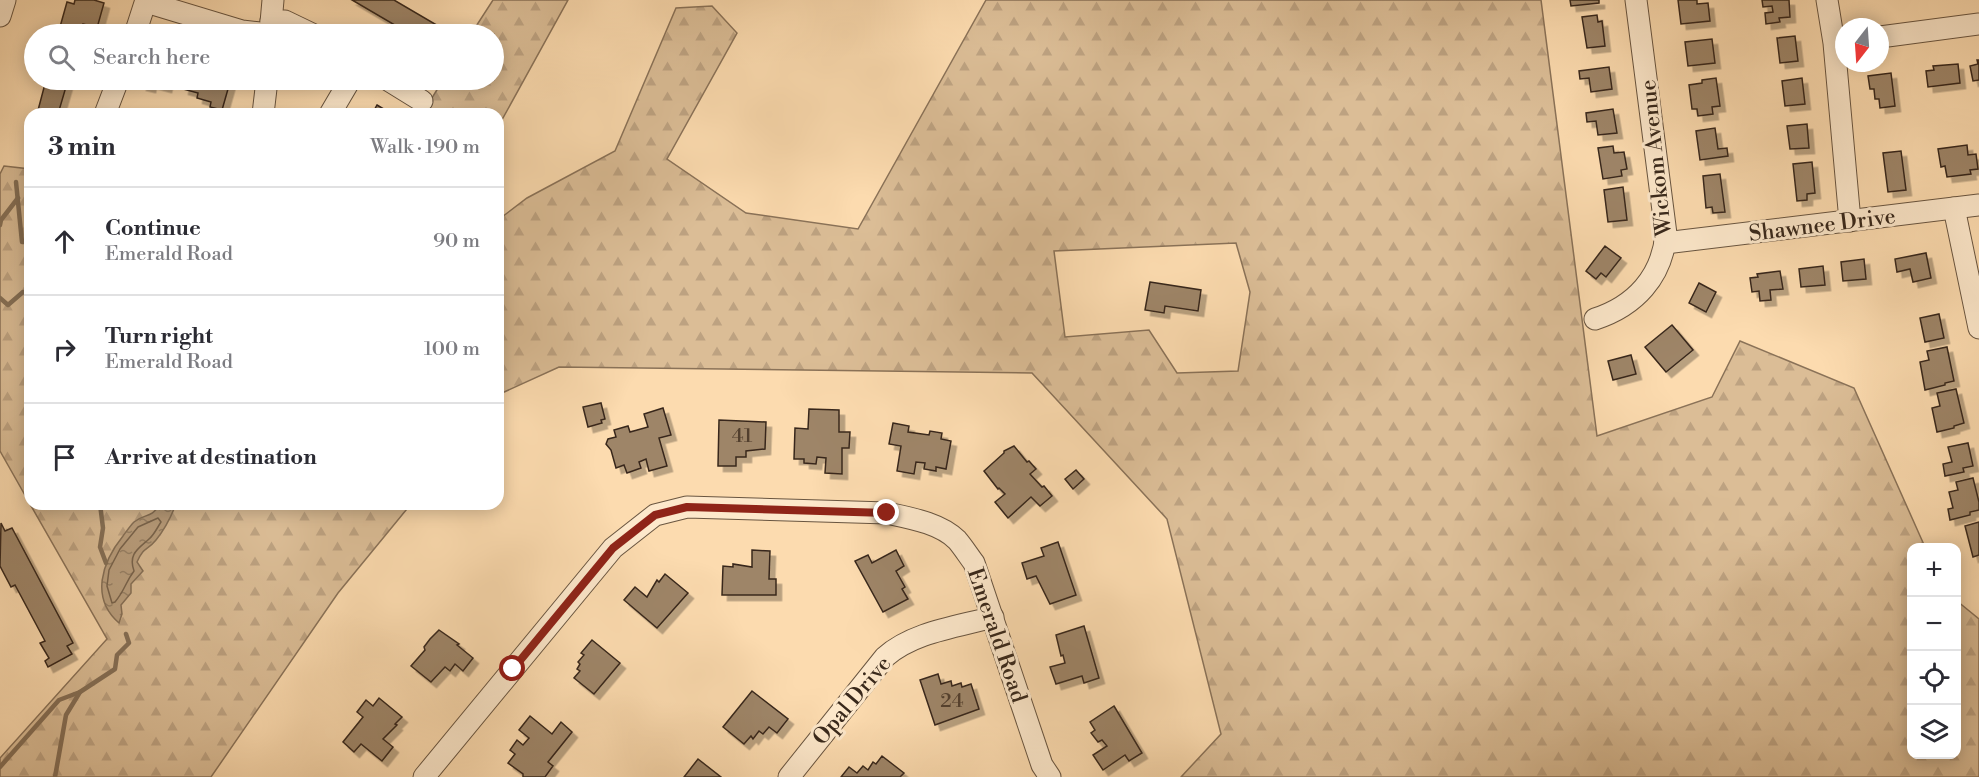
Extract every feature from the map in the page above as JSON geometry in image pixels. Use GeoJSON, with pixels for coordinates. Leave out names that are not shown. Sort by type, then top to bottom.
{"type":"FeatureCollection","features":[{"type":"Feature","properties":{"kind":"street"},"geometry":{"type":"LineString","coordinates":[[0,16],[5,0]]}},
{"type":"Feature","properties":{"kind":"street"},"geometry":{"type":"LineString","coordinates":[[271,24],[273,0]]}},
{"type":"Feature","properties":{"kind":"street","name":"Wickom Avenue"},"geometry":{"type":"LineString","coordinates":[[1595,319],[1624,307],[1639,295],[1652,278],[1660,262],[1665,243],[1666,234],[1636,0]]}},
{"type":"Feature","properties":{"kind":"street"},"geometry":{"type":"LineString","coordinates":[[1827,0],[1835,28]]}},
{"type":"Feature","properties":{"kind":"street"},"geometry":{"type":"LineString","coordinates":[[138,24],[146,1],[220,24]]}},
{"type":"Feature","properties":{"kind":"street"},"geometry":{"type":"LineString","coordinates":[[1889,36],[1979,24]]}},
{"type":"Feature","properties":{"kind":"street"},"geometry":{"type":"LineString","coordinates":[[1841,72],[1850,221]]}},
{"type":"Feature","properties":{"kind":"street"},"geometry":{"type":"LineString","coordinates":[[111,108],[116,90]]}},
{"type":"Feature","properties":{"kind":"street"},"geometry":{"type":"LineString","coordinates":[[264,108],[266,90]]}},
{"type":"Feature","properties":{"kind":"street"},"geometry":{"type":"LineString","coordinates":[[334,108],[344,90]]}},
{"type":"Feature","properties":{"kind":"street"},"geometry":{"type":"LineString","coordinates":[[404,90],[422,101]]}},
{"type":"Feature","properties":{"kind":"street","name":"Shawnee Drive"},"geometry":{"type":"LineString","coordinates":[[1665,243],[1979,205]]}},
{"type":"Feature","properties":{"kind":"street"},"geometry":{"type":"LineString","coordinates":[[1953,208],[1979,328]]}},
{"type":"Feature","properties":{"kind":"street","name":"Emerald Road"},"geometry":{"type":"LineString","coordinates":[[424,777],[613,548],[655,515],[687,507],[887,513],[912,518],[936,527],[956,539],[974,563],[1042,765],[1050,777]]}},
{"type":"Feature","properties":{"kind":"street","name":"Opal Drive"},"geometry":{"type":"LineString","coordinates":[[789,777],[885,657],[898,646],[919,637],[993,617]]}},
{"type":"Feature","properties":{"kind":"green space"},"geometry":{"type":"Polygon","coordinates":[[[493,0],[568,0],[504,116],[504,108],[426,108],[437,90],[504,90],[504,24],[477,24],[493,0]]]}},
{"type":"Feature","properties":{"kind":"green space"},"geometry":{"type":"Polygon","coordinates":[[[986,0],[1541,0],[1597,436],[1712,397],[1740,341],[1854,388],[1923,543],[1907,543],[1907,759],[1961,759],[1961,604],[1979,619],[1979,777],[1181,777],[1221,734],[1167,519],[1032,373],[559,367],[504,392],[504,215],[527,198],[615,151],[676,8],[712,6],[737,33],[667,159],[746,213],[858,229],[986,0]],[[1236,243],[1054,251],[1065,337],[1149,330],[1177,373],[1238,371],[1250,292],[1236,243]]]}},
{"type":"Feature","properties":{"kind":"green space"},"geometry":{"type":"Polygon","coordinates":[[[4,166],[24,168],[24,493],[0,451],[0,174],[4,166]]]}},
{"type":"Feature","properties":{"kind":"green space"},"geometry":{"type":"Polygon","coordinates":[[[33,510],[406,510],[338,593],[211,777],[0,777],[0,758],[107,639],[33,510]]]}},
{"type":"Feature","properties":{"kind":"water"},"geometry":{"type":"Polygon","coordinates":[[[156,510],[173,510],[162,532],[142,553],[137,562],[143,571],[131,584],[131,593],[121,605],[122,614],[119,623],[104,603],[102,580],[105,568],[109,557],[131,525],[156,510]]]}},
{"type":"Feature","properties":{"kind":"building"},"geometry":{"type":"Polygon","coordinates":[[[75,0],[94,0],[104,3],[98,24],[61,24],[67,2],[74,4],[75,0]]]}},
{"type":"Feature","properties":{"kind":"building"},"geometry":{"type":"Polygon","coordinates":[[[352,0],[394,0],[435,24],[393,24],[352,0]]]}},
{"type":"Feature","properties":{"kind":"building"},"geometry":{"type":"Polygon","coordinates":[[[1570,0],[1599,0],[1599,3],[1571,6],[1570,0]]]}},
{"type":"Feature","properties":{"kind":"building"},"geometry":{"type":"Polygon","coordinates":[[[1678,0],[1697,0],[1697,4],[1708,3],[1710,21],[1681,24],[1678,0]]]}},
{"type":"Feature","properties":{"kind":"building"},"geometry":{"type":"Polygon","coordinates":[[[1762,0],[1789,0],[1790,17],[1779,18],[1780,22],[1766,24],[1765,13],[1773,12],[1772,6],[1763,7],[1762,0]]]}},
{"type":"Feature","properties":{"kind":"building"},"geometry":{"type":"Polygon","coordinates":[[[1597,15],[1598,22],[1602,21],[1605,46],[1587,48],[1582,17],[1597,15]]]}},
{"type":"Feature","properties":{"kind":"building"},"geometry":{"type":"Polygon","coordinates":[[[1795,36],[1798,61],[1780,63],[1777,38],[1795,36]]]}},
{"type":"Feature","properties":{"kind":"building"},"geometry":{"type":"Polygon","coordinates":[[[1712,39],[1715,63],[1688,66],[1685,42],[1712,39]]]}},
{"type":"Feature","properties":{"kind":"building"},"geometry":{"type":"Polygon","coordinates":[[[1977,60],[1979,60],[1979,80],[1973,81],[1970,66],[1978,64],[1977,60]]]}},
{"type":"Feature","properties":{"kind":"building"},"geometry":{"type":"Polygon","coordinates":[[[1958,64],[1960,83],[1928,87],[1926,71],[1934,70],[1933,66],[1958,64]]]}},
{"type":"Feature","properties":{"kind":"building"},"geometry":{"type":"Polygon","coordinates":[[[1609,67],[1612,89],[1591,92],[1589,78],[1580,79],[1579,71],[1609,67]]]}},
{"type":"Feature","properties":{"kind":"building"},"geometry":{"type":"Polygon","coordinates":[[[1891,73],[1895,106],[1880,108],[1879,99],[1875,99],[1874,89],[1870,89],[1868,76],[1891,73]]]}},
{"type":"Feature","properties":{"kind":"building"},"geometry":{"type":"Polygon","coordinates":[[[1716,78],[1720,106],[1712,107],[1713,114],[1698,116],[1697,109],[1692,109],[1689,85],[1716,78]]]}},
{"type":"Feature","properties":{"kind":"building"},"geometry":{"type":"Polygon","coordinates":[[[1802,78],[1805,104],[1785,106],[1782,81],[1802,78]]]}},
{"type":"Feature","properties":{"kind":"building"},"geometry":{"type":"Polygon","coordinates":[[[43,90],[65,90],[60,108],[39,108],[43,90]]]}},
{"type":"Feature","properties":{"kind":"building"},"geometry":{"type":"Polygon","coordinates":[[[187,90],[228,90],[223,108],[210,107],[211,102],[197,98],[198,93],[187,90]]]}},
{"type":"Feature","properties":{"kind":"building"},"geometry":{"type":"Polygon","coordinates":[[[1613,109],[1617,133],[1598,135],[1596,121],[1587,122],[1586,113],[1613,109]]]}},
{"type":"Feature","properties":{"kind":"building"},"geometry":{"type":"Polygon","coordinates":[[[1807,124],[1809,148],[1790,149],[1787,126],[1807,124]]]}},
{"type":"Feature","properties":{"kind":"building"},"geometry":{"type":"Polygon","coordinates":[[[1715,128],[1718,149],[1727,148],[1728,156],[1700,160],[1696,131],[1715,128]]]}},
{"type":"Feature","properties":{"kind":"building"},"geometry":{"type":"Polygon","coordinates":[[[1967,145],[1968,155],[1976,154],[1978,169],[1970,170],[1971,174],[1947,177],[1945,166],[1941,167],[1938,149],[1967,145]]]}},
{"type":"Feature","properties":{"kind":"building"},"geometry":{"type":"Polygon","coordinates":[[[1613,146],[1614,153],[1624,152],[1627,169],[1621,170],[1622,176],[1603,179],[1598,148],[1613,146]]]}},
{"type":"Feature","properties":{"kind":"building"},"geometry":{"type":"Polygon","coordinates":[[[1901,151],[1906,190],[1888,192],[1883,153],[1901,151]]]}},
{"type":"Feature","properties":{"kind":"building"},"geometry":{"type":"Polygon","coordinates":[[[1812,162],[1815,193],[1807,194],[1807,200],[1797,201],[1793,164],[1812,162]]]}},
{"type":"Feature","properties":{"kind":"building"},"geometry":{"type":"Polygon","coordinates":[[[1720,174],[1725,212],[1713,213],[1712,207],[1706,208],[1703,176],[1720,174]]]}},
{"type":"Feature","properties":{"kind":"building"},"geometry":{"type":"Polygon","coordinates":[[[1623,187],[1627,220],[1608,222],[1604,190],[1623,187]]]}},
{"type":"Feature","properties":{"kind":"building"},"geometry":{"type":"Polygon","coordinates":[[[1605,246],[1621,258],[1606,277],[1601,273],[1596,279],[1586,271],[1605,246]]]}},
{"type":"Feature","properties":{"kind":"building"},"geometry":{"type":"Polygon","coordinates":[[[1926,253],[1931,278],[1913,282],[1910,269],[1897,272],[1895,259],[1926,253]]]}},
{"type":"Feature","properties":{"kind":"building"},"geometry":{"type":"Polygon","coordinates":[[[1864,259],[1866,279],[1843,281],[1841,262],[1864,259]]]}},
{"type":"Feature","properties":{"kind":"building"},"geometry":{"type":"Polygon","coordinates":[[[1823,266],[1825,285],[1801,287],[1799,269],[1823,266]]]}},
{"type":"Feature","properties":{"kind":"building"},"geometry":{"type":"Polygon","coordinates":[[[1780,271],[1783,289],[1770,290],[1771,300],[1760,301],[1759,291],[1752,292],[1750,278],[1758,277],[1757,274],[1780,271]]]}},
{"type":"Feature","properties":{"kind":"building"},"geometry":{"type":"Polygon","coordinates":[[[1150,282],[1201,290],[1198,311],[1165,306],[1164,313],[1145,310],[1150,282]]]}},
{"type":"Feature","properties":{"kind":"building"},"geometry":{"type":"Polygon","coordinates":[[[1699,283],[1716,292],[1706,312],[1689,303],[1699,283]]]}},
{"type":"Feature","properties":{"kind":"building"},"geometry":{"type":"Polygon","coordinates":[[[1939,314],[1944,338],[1925,342],[1920,318],[1939,314]]]}},
{"type":"Feature","properties":{"kind":"building"},"geometry":{"type":"Polygon","coordinates":[[[1672,325],[1693,350],[1666,372],[1645,347],[1672,325]]]}},
{"type":"Feature","properties":{"kind":"building"},"geometry":{"type":"Polygon","coordinates":[[[1947,347],[1954,381],[1925,390],[1920,362],[1929,360],[1927,351],[1947,347]]]}},
{"type":"Feature","properties":{"kind":"building"},"geometry":{"type":"Polygon","coordinates":[[[1631,355],[1636,374],[1613,380],[1608,361],[1631,355]]]}},
{"type":"Feature","properties":{"kind":"building"},"geometry":{"type":"Polygon","coordinates":[[[1956,389],[1964,423],[1937,432],[1932,408],[1940,406],[1937,393],[1956,389]]]}},
{"type":"Feature","properties":{"kind":"building"},"geometry":{"type":"Polygon","coordinates":[[[601,403],[605,419],[601,420],[602,423],[588,427],[583,407],[601,403]]]}},
{"type":"Feature","properties":{"kind":"building"},"geometry":{"type":"Polygon","coordinates":[[[663,408],[671,435],[659,438],[667,466],[649,471],[646,459],[639,462],[641,468],[627,473],[624,465],[616,468],[611,450],[606,444],[608,439],[616,437],[614,430],[628,426],[630,432],[648,427],[644,414],[663,408]]]}},
{"type":"Feature","properties":{"kind":"building"},"geometry":{"type":"Polygon","coordinates":[[[809,409],[839,410],[839,432],[850,432],[849,448],[842,448],[842,474],[825,473],[826,458],[817,457],[816,464],[804,463],[804,459],[794,459],[795,428],[808,429],[809,409]]]}},
{"type":"Feature","properties":{"kind":"building"},"geometry":{"type":"Polygon","coordinates":[[[719,420],[766,422],[765,449],[746,451],[746,457],[736,457],[736,466],[718,466],[719,420]]]}},
{"type":"Feature","properties":{"kind":"building"},"geometry":{"type":"Polygon","coordinates":[[[893,423],[909,426],[908,432],[929,435],[930,431],[942,433],[941,439],[951,441],[946,469],[936,467],[936,471],[924,469],[925,463],[916,462],[914,474],[897,471],[901,446],[889,444],[893,423]]]}},
{"type":"Feature","properties":{"kind":"building"},"geometry":{"type":"Polygon","coordinates":[[[1968,443],[1973,466],[1963,468],[1964,472],[1945,476],[1943,464],[1952,462],[1948,447],[1968,443]]]}},
{"type":"Feature","properties":{"kind":"building"},"geometry":{"type":"Polygon","coordinates":[[[1014,446],[1036,469],[1030,474],[1052,496],[1040,506],[1031,497],[1008,518],[995,502],[1005,494],[984,471],[1004,451],[1014,446]]]}},
{"type":"Feature","properties":{"kind":"building"},"geometry":{"type":"Polygon","coordinates":[[[1076,470],[1084,479],[1073,489],[1065,479],[1076,470]]]}},
{"type":"Feature","properties":{"kind":"building"},"geometry":{"type":"Polygon","coordinates":[[[1973,478],[1979,510],[1950,520],[1948,509],[1953,508],[1949,492],[1958,490],[1956,482],[1973,478]]]}},
{"type":"Feature","properties":{"kind":"building"},"geometry":{"type":"Polygon","coordinates":[[[1979,522],[1979,555],[1973,557],[1965,526],[1979,522]]]}},
{"type":"Feature","properties":{"kind":"building"},"geometry":{"type":"Polygon","coordinates":[[[1,523],[5,531],[12,528],[73,643],[67,646],[72,654],[48,667],[45,661],[49,658],[40,643],[45,641],[15,585],[11,587],[0,566],[1,523]]]}},
{"type":"Feature","properties":{"kind":"building"},"geometry":{"type":"Polygon","coordinates":[[[1058,542],[1076,595],[1050,604],[1036,576],[1027,579],[1022,563],[1044,556],[1041,548],[1058,542]]]}},
{"type":"Feature","properties":{"kind":"building"},"geometry":{"type":"Polygon","coordinates":[[[752,550],[770,551],[769,579],[776,579],[776,595],[722,595],[723,566],[733,567],[733,564],[752,567],[752,550]]]}},
{"type":"Feature","properties":{"kind":"building"},"geometry":{"type":"Polygon","coordinates":[[[896,550],[904,566],[896,571],[905,587],[902,589],[908,599],[883,612],[855,561],[868,555],[872,563],[896,550]]]}},
{"type":"Feature","properties":{"kind":"building"},"geometry":{"type":"Polygon","coordinates":[[[665,574],[688,593],[657,628],[624,600],[635,587],[647,597],[657,580],[659,582],[665,574]]]}},
{"type":"Feature","properties":{"kind":"building"},"geometry":{"type":"Polygon","coordinates":[[[1084,626],[1099,678],[1084,683],[1082,676],[1056,684],[1050,667],[1065,663],[1056,635],[1084,626]]]}},
{"type":"Feature","properties":{"kind":"building"},"geometry":{"type":"Polygon","coordinates":[[[439,630],[459,644],[457,645],[473,658],[463,671],[455,664],[450,671],[445,667],[431,682],[411,666],[439,630]]]}},
{"type":"Feature","properties":{"kind":"building"},"geometry":{"type":"Polygon","coordinates":[[[592,640],[620,663],[594,694],[574,678],[580,671],[577,669],[580,664],[578,662],[584,655],[581,653],[592,640]]]}},
{"type":"Feature","properties":{"kind":"building"},"geometry":{"type":"Polygon","coordinates":[[[938,674],[941,684],[951,681],[952,686],[961,683],[962,687],[971,684],[979,709],[935,725],[920,680],[938,674]]]}},
{"type":"Feature","properties":{"kind":"building"},"geometry":{"type":"Polygon","coordinates":[[[752,691],[788,719],[777,733],[769,727],[763,734],[759,731],[753,739],[751,736],[744,744],[723,727],[752,691]]]}},
{"type":"Feature","properties":{"kind":"building"},"geometry":{"type":"Polygon","coordinates":[[[379,698],[402,717],[383,739],[393,747],[382,761],[361,744],[354,752],[343,742],[363,717],[357,712],[366,700],[373,706],[379,698]]]}},
{"type":"Feature","properties":{"kind":"building"},"geometry":{"type":"Polygon","coordinates":[[[1114,706],[1142,753],[1129,761],[1125,755],[1103,770],[1093,755],[1107,746],[1102,740],[1098,742],[1091,733],[1095,730],[1090,722],[1114,706]]]}},
{"type":"Feature","properties":{"kind":"building"},"geometry":{"type":"Polygon","coordinates":[[[530,716],[552,734],[561,722],[572,732],[548,762],[553,766],[545,777],[523,777],[523,774],[508,763],[515,754],[510,750],[517,740],[523,745],[529,738],[519,730],[530,716]]]}},
{"type":"Feature","properties":{"kind":"building"},"geometry":{"type":"Polygon","coordinates":[[[882,756],[904,773],[900,777],[841,777],[849,767],[857,773],[863,766],[868,770],[873,762],[876,764],[882,756]]]}},
{"type":"Feature","properties":{"kind":"building"},"geometry":{"type":"Polygon","coordinates":[[[698,759],[721,777],[684,777],[698,759]]]}},
{"type":"Feature","properties":{"kind":"waterway"},"geometry":{"type":"LineString","coordinates":[[16,182],[22,242],[24,242]]}},
{"type":"Feature","properties":{"kind":"waterway"},"geometry":{"type":"LineString","coordinates":[[0,225],[1,220],[18,198]]}},
{"type":"Feature","properties":{"kind":"waterway"},"geometry":{"type":"LineString","coordinates":[[0,298],[8,305],[24,292]]}},
{"type":"Feature","properties":{"kind":"waterway"},"geometry":{"type":"LineString","coordinates":[[101,510],[103,528],[100,547],[106,563]]}},
{"type":"Feature","properties":{"kind":"waterway"},"geometry":{"type":"LineString","coordinates":[[55,777],[66,715],[80,692],[115,669],[117,655],[129,643],[126,634]]}},
{"type":"Feature","properties":{"kind":"waterway"},"geometry":{"type":"LineString","coordinates":[[0,767],[59,700],[80,692]]}},
{"type":"Feature","properties":{"kind":"route"},"geometry":{"type":"LineString","coordinates":[[513,669],[613,548],[655,515],[687,507],[887,513]]}}]}
